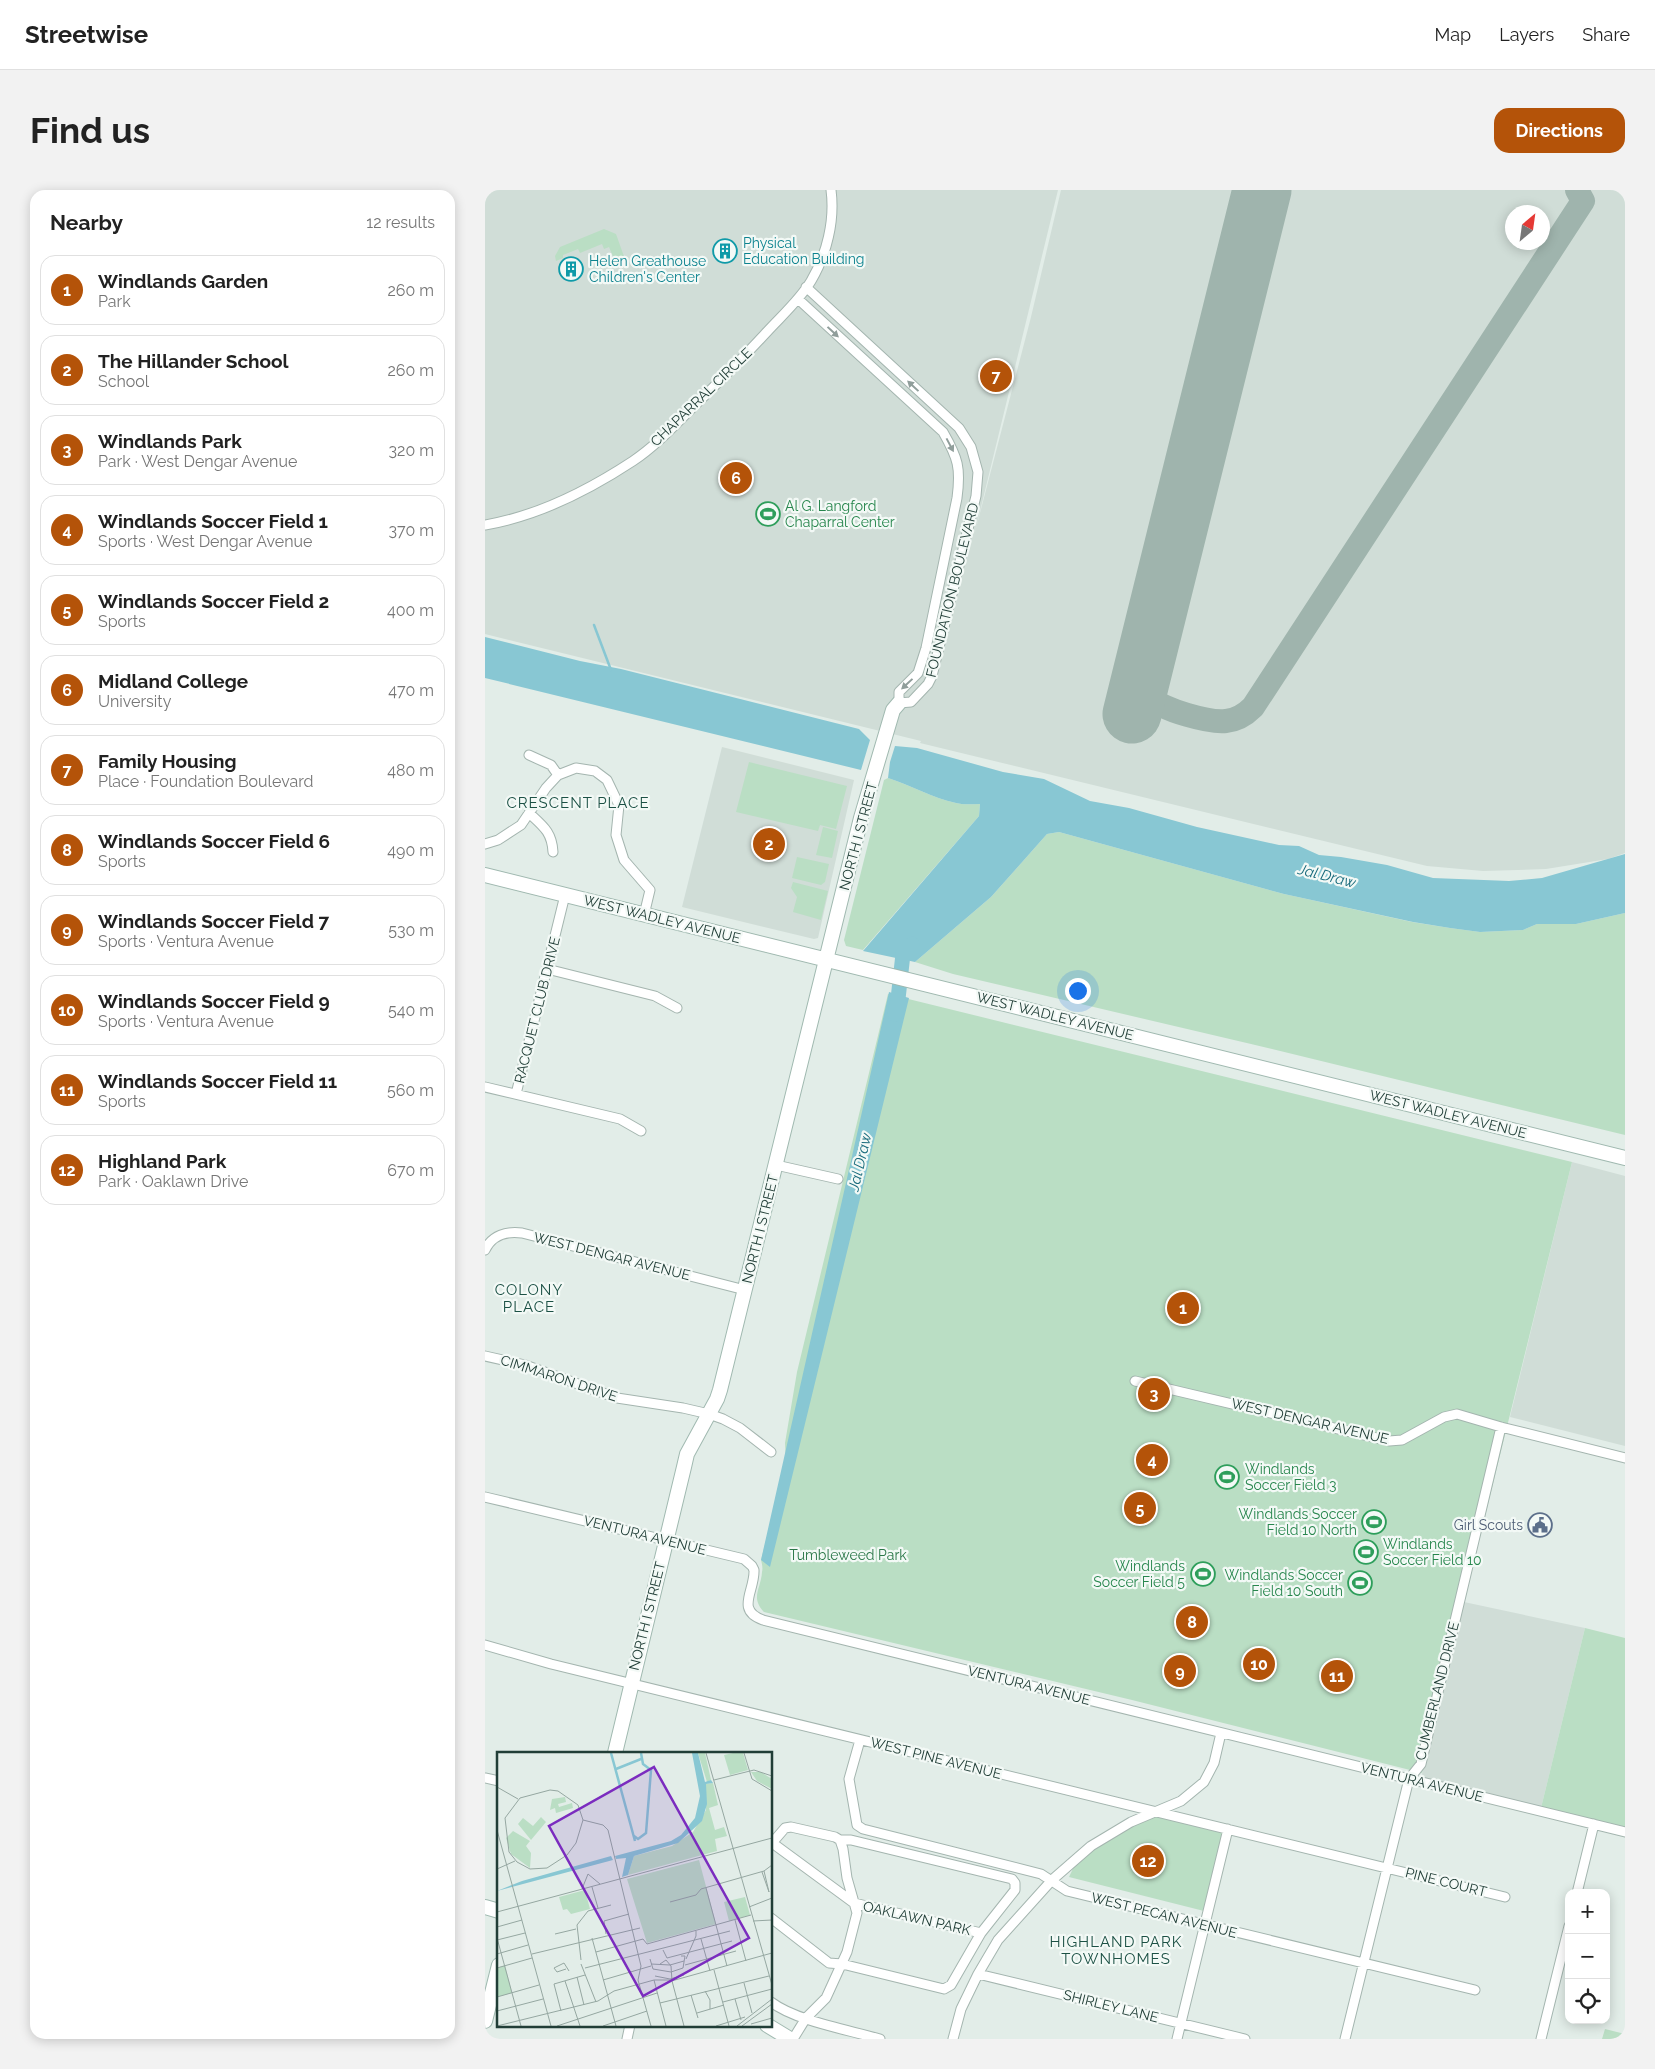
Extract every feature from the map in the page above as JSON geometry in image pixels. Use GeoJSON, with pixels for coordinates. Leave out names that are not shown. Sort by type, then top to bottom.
{"type":"FeatureCollection","features":[{"type":"Feature","properties":{"kind":"street","name":"CHAPARRAL CIRCLE"},"geometry":{"type":"LineString","coordinates":[[485,525],[503,522],[556,504],[635,460],[663,437],[721,381],[798,299],[806,287],[826,248],[833,204],[831,190]]}},
{"type":"Feature","properties":{"kind":"street","name":"FOUNDATION BOULEVARD"},"geometry":{"type":"LineString","coordinates":[[798,299],[943,432],[953,449],[960,474],[957,498],[926,648],[918,673],[899,692],[899,703],[911,702],[928,684],[932,676],[976,496],[979,472],[971,447],[959,428],[806,287]]}},
{"type":"Feature","properties":{"kind":"street"},"geometry":{"type":"LineString","coordinates":[[945,561],[959,565]]}},
{"type":"Feature","properties":{"kind":"street","name":"NORTH I STREET"},"geometry":{"type":"LineString","coordinates":[[615,1752],[687,1454],[720,1390],[861,818],[893,710],[899,703]]}},
{"type":"Feature","properties":{"kind":"street"},"geometry":{"type":"LineString","coordinates":[[529,755],[551,764],[558,775]]}},
{"type":"Feature","properties":{"kind":"street"},"geometry":{"type":"LineString","coordinates":[[485,844],[499,840],[521,824],[546,788],[558,775],[576,768],[595,771],[607,780],[619,804],[616,835],[624,860],[650,890],[644,914]]}},
{"type":"Feature","properties":{"kind":"street"},"geometry":{"type":"LineString","coordinates":[[529,813],[544,826],[553,840],[553,852]]}},
{"type":"Feature","properties":{"kind":"street","name":"WEST WADLEY AVENUE"},"geometry":{"type":"LineString","coordinates":[[485,875],[1625,1158]]}},
{"type":"Feature","properties":{"kind":"street","name":"RACQUET CLUB DRIVE"},"geometry":{"type":"LineString","coordinates":[[485,1087],[516,1094],[565,895]]}},
{"type":"Feature","properties":{"kind":"street"},"geometry":{"type":"LineString","coordinates":[[547,969],[655,996],[677,1008]]}},
{"type":"Feature","properties":{"kind":"street"},"geometry":{"type":"LineString","coordinates":[[516,1094],[620,1119],[641,1131]]}},
{"type":"Feature","properties":{"kind":"street"},"geometry":{"type":"LineString","coordinates":[[776,1165],[838,1178]]}},
{"type":"Feature","properties":{"kind":"street","name":"WEST DENGAR AVENUE"},"geometry":{"type":"LineString","coordinates":[[485,1250],[492,1240],[498,1236],[512,1232],[522,1233],[745,1290]]}},
{"type":"Feature","properties":{"kind":"street","name":"CIMMARON DRIVE"},"geometry":{"type":"LineString","coordinates":[[485,1356],[525,1365],[617,1398],[709,1414],[740,1428],[771,1452]]}},
{"type":"Feature","properties":{"kind":"street","name":"WEST DENGAR AVENUE"},"geometry":{"type":"LineString","coordinates":[[1135,1381],[1389,1441],[1402,1440],[1444,1417],[1457,1414],[1625,1458]]}},
{"type":"Feature","properties":{"kind":"street","name":"CUMBERLAND DRIVE"},"geometry":{"type":"LineString","coordinates":[[1345,2039],[1409,1779],[1421,1764],[1501,1427]]}},
{"type":"Feature","properties":{"kind":"street","name":"VENTURA AVENUE"},"geometry":{"type":"LineString","coordinates":[[485,1497],[666,1540],[749,1562],[754,1576],[747,1607],[752,1615],[763,1620],[1625,1832]]}},
{"type":"Feature","properties":{"kind":"street","name":"WEST PINE AVENUE"},"geometry":{"type":"LineString","coordinates":[[485,1645],[551,1664],[1387,1868]]}},
{"type":"Feature","properties":{"kind":"street"},"geometry":{"type":"LineString","coordinates":[[953,2039],[961,2009],[978,1974],[998,1940],[1052,1880],[1091,1846],[1131,1822],[1181,1801],[1204,1782],[1214,1763],[1221,1732]]}},
{"type":"Feature","properties":{"kind":"street","name":"WEST PECAN AVENUE"},"geometry":{"type":"LineString","coordinates":[[861,1740],[849,1780],[859,1826],[863,1829],[1041,1874],[1067,1891],[1475,1990]]}},
{"type":"Feature","properties":{"kind":"street"},"geometry":{"type":"LineString","coordinates":[[1578,1889],[1594,1824]]}},
{"type":"Feature","properties":{"kind":"street","name":"OAKLAWN PARK"},"geometry":{"type":"LineString","coordinates":[[773,1842],[785,1828],[791,1826],[835,1837],[839,1840],[857,1913],[847,1952],[826,1998],[805,2018],[792,2039]]}},
{"type":"Feature","properties":{"kind":"street"},"geometry":{"type":"LineString","coordinates":[[1177,2039],[1228,1829]]}},
{"type":"Feature","properties":{"kind":"street"},"geometry":{"type":"LineString","coordinates":[[773,1920],[829,1963],[948,1988],[981,1932],[1015,1890],[1015,1883],[1012,1879],[851,1840],[839,1840]]}},
{"type":"Feature","properties":{"kind":"street","name":"OAKLAWN PARK"},"geometry":{"type":"LineString","coordinates":[[773,1844],[854,1903],[981,1932]]}},
{"type":"Feature","properties":{"kind":"street","name":"PINE COURT"},"geometry":{"type":"LineString","coordinates":[[1387,1868],[1505,1897]]}},
{"type":"Feature","properties":{"kind":"street"},"geometry":{"type":"LineString","coordinates":[[1541,2039],[1567,1934]]}},
{"type":"Feature","properties":{"kind":"street"},"geometry":{"type":"LineString","coordinates":[[485,2021],[497,1973]]}},
{"type":"Feature","properties":{"kind":"street","name":"SHIRLEY LANE"},"geometry":{"type":"LineString","coordinates":[[978,1974],[1245,2039]]}},
{"type":"Feature","properties":{"kind":"street"},"geometry":{"type":"LineString","coordinates":[[773,2003],[785,2011],[805,2018],[880,2039]]}},
{"type":"Feature","properties":{"kind":"street"},"geometry":{"type":"LineString","coordinates":[[627,2039],[630,2026]]}},
{"type":"Feature","properties":{"kind":"street"},"geometry":{"type":"LineString","coordinates":[[769,2026],[792,2039]]}},
{"type":"Feature","properties":{"kind":"shaded area"},"geometry":{"type":"Polygon","coordinates":[[[485,190],[1058,190],[974,536],[1031,317],[1061,190],[1625,190],[1625,853],[1608,859],[1546,869],[1483,871],[1427,866],[920,743],[921,741],[485,634],[485,190]]]}},
{"type":"Feature","properties":{"kind":"shaded area"},"geometry":{"type":"Polygon","coordinates":[[[722,747],[854,780],[818,938],[814,939],[682,907],[722,747]]]}},
{"type":"Feature","properties":{"kind":"shaded area"},"geometry":{"type":"Polygon","coordinates":[[[1572,1162],[1625,1176],[1625,1446],[1510,1417],[1572,1162]]]}},
{"type":"Feature","properties":{"kind":"shaded area"},"geometry":{"type":"Polygon","coordinates":[[[1464,1602],[1585,1628],[1541,1808],[1421,1778],[1464,1602]]]}},
{"type":"Feature","properties":{"kind":"green space"},"geometry":{"type":"Polygon","coordinates":[[[604,229],[616,234],[626,262],[611,268],[609,264],[615,261],[609,247],[604,249],[602,244],[580,253],[578,249],[563,255],[563,258],[556,261],[555,256],[560,247],[604,229]]]}},
{"type":"Feature","properties":{"kind":"green space"},"geometry":{"type":"Polygon","coordinates":[[[749,762],[847,786],[836,829],[820,825],[818,831],[736,812],[749,762]]]}},
{"type":"Feature","properties":{"kind":"green space"},"geometry":{"type":"Polygon","coordinates":[[[888,778],[947,801],[962,804],[980,804],[979,816],[863,950],[846,946],[844,940],[884,780],[888,778]]]}},
{"type":"Feature","properties":{"kind":"green space"},"geometry":{"type":"Polygon","coordinates":[[[823,827],[838,831],[832,858],[816,855],[823,827]]]}},
{"type":"Feature","properties":{"kind":"green space"},"geometry":{"type":"Polygon","coordinates":[[[1059,832],[1284,894],[1412,922],[1450,928],[1480,932],[1523,930],[1537,924],[1576,924],[1625,913],[1625,1135],[953,974],[915,962],[991,897],[1047,834],[1059,832]]]}},
{"type":"Feature","properties":{"kind":"green space"},"geometry":{"type":"Polygon","coordinates":[[[797,857],[829,864],[825,882],[821,885],[792,878],[797,857]]]}},
{"type":"Feature","properties":{"kind":"green space"},"geometry":{"type":"Polygon","coordinates":[[[793,882],[828,891],[821,920],[793,912],[797,897],[791,888],[793,882]]]}},
{"type":"Feature","properties":{"kind":"green space","name":"Tumbleweed Park"},"geometry":{"type":"Polygon","coordinates":[[[888,994],[1572,1162],[1422,1773],[1132,1700],[764,1612],[760,1607],[757,1593],[762,1570],[761,1560],[786,1463],[785,1443],[797,1372],[888,994]]]}},
{"type":"Feature","properties":{"kind":"green space"},"geometry":{"type":"Polygon","coordinates":[[[1585,1628],[1625,1638],[1625,1828],[1541,1808],[1585,1628]]]}},
{"type":"Feature","properties":{"kind":"green space"},"geometry":{"type":"Polygon","coordinates":[[[1157,1812],[1228,1830],[1208,1912],[1069,1877],[1079,1856],[1157,1812]]]}},
{"type":"Feature","properties":{"kind":"green space"},"geometry":{"type":"Polygon","coordinates":[[[1605,2029],[1625,2034],[1624,2039],[1602,2039],[1605,2029]]]}},
{"type":"Feature","properties":{"kind":"water"},"geometry":{"type":"Polygon","coordinates":[[[485,637],[859,729],[870,740],[861,770],[485,678],[485,637]]]}},
{"type":"Feature","properties":{"kind":"water"},"geometry":{"type":"Polygon","coordinates":[[[895,746],[917,748],[1003,772],[1044,779],[1090,801],[1129,808],[1197,827],[1279,845],[1299,846],[1319,855],[1387,865],[1433,878],[1509,881],[1542,878],[1625,854],[1625,913],[1576,924],[1537,924],[1523,930],[1480,932],[1450,928],[1413,922],[1284,894],[1059,832],[1047,834],[991,897],[915,962],[863,951],[979,816],[980,804],[962,804],[947,801],[888,778],[895,746]]]}},
{"type":"Feature","properties":{"kind":"water"},"geometry":{"type":"Polygon","coordinates":[[[889,992],[909,998],[770,1567],[761,1560],[889,992]]]}},
{"type":"Feature","properties":{"kind":"waterway"},"geometry":{"type":"LineString","coordinates":[[594,625],[611,670]]}},
{"type":"Feature","properties":{"kind":"waterway","name":"Jal Draw"},"geometry":{"type":"LineString","coordinates":[[895,1014],[903,954],[912,944]]}},
{"type":"Feature","properties":{"kind":"taxiway"},"geometry":{"type":"LineString","coordinates":[[1144,663],[1145,677],[1150,694],[1157,703],[1165,707],[1187,715],[1219,721],[1234,720],[1253,707],[1583,201],[1577,190]]}},
{"type":"Feature","properties":{"kind":"runway"},"geometry":{"type":"LineString","coordinates":[[1132,714],[1262,190]]}},
{"type":"Feature","properties":{"kind":"place","name":"Physical Education Building"},"geometry":{"type":"Point","coordinates":[725,251]}},
{"type":"Feature","properties":{"kind":"place","name":"Helen Greathouse Children's Center"},"geometry":{"type":"Point","coordinates":[571,269]}},
{"type":"Feature","properties":{"kind":"place","name":"Family Housing"},"geometry":{"type":"Point","coordinates":[996,376]}},
{"type":"Feature","properties":{"kind":"place","name":"Midland College"},"geometry":{"type":"Point","coordinates":[736,478]}},
{"type":"Feature","properties":{"kind":"place","name":"Al G. Langford Chaparral Center"},"geometry":{"type":"Point","coordinates":[768,514]}},
{"type":"Feature","properties":{"kind":"place","name":"The Hillander School"},"geometry":{"type":"Point","coordinates":[769,844]}},
{"type":"Feature","properties":{"kind":"place","name":"Windlands Garden"},"geometry":{"type":"Point","coordinates":[1183,1308]}},
{"type":"Feature","properties":{"kind":"place","name":"Windlands Park"},"geometry":{"type":"Point","coordinates":[1154,1394]}},
{"type":"Feature","properties":{"kind":"place","name":"Windlands Soccer Field 1"},"geometry":{"type":"Point","coordinates":[1152,1460]}},
{"type":"Feature","properties":{"kind":"place","name":"Windlands Soccer Field 3"},"geometry":{"type":"Point","coordinates":[1227,1477]}},
{"type":"Feature","properties":{"kind":"place","name":"Windlands Soccer Field 2"},"geometry":{"type":"Point","coordinates":[1140,1508]}},
{"type":"Feature","properties":{"kind":"place","name":"Windlands Soccer Field 10 North"},"geometry":{"type":"Point","coordinates":[1374,1522]}},
{"type":"Feature","properties":{"kind":"place","name":"Girl Scouts"},"geometry":{"type":"Point","coordinates":[1540,1525]}},
{"type":"Feature","properties":{"kind":"place","name":"Windlands Soccer Field 10"},"geometry":{"type":"Point","coordinates":[1366,1552]}},
{"type":"Feature","properties":{"kind":"place","name":"Windlands Soccer Field 5"},"geometry":{"type":"Point","coordinates":[1203,1574]}},
{"type":"Feature","properties":{"kind":"place","name":"Windlands Soccer Field 10 South"},"geometry":{"type":"Point","coordinates":[1360,1583]}},
{"type":"Feature","properties":{"kind":"place","name":"Windlands Soccer Field 6"},"geometry":{"type":"Point","coordinates":[1192,1622]}},
{"type":"Feature","properties":{"kind":"place","name":"Windlands Soccer Field 9"},"geometry":{"type":"Point","coordinates":[1259,1664]}},
{"type":"Feature","properties":{"kind":"place","name":"Windlands Soccer Field 7"},"geometry":{"type":"Point","coordinates":[1180,1671]}},
{"type":"Feature","properties":{"kind":"place","name":"Windlands Soccer Field 11"},"geometry":{"type":"Point","coordinates":[1337,1676]}},
{"type":"Feature","properties":{"kind":"place","name":"Highland Park"},"geometry":{"type":"Point","coordinates":[1148,1861]}},
{"type":"Feature","properties":{"kind":"district","name":"CRESCENT PLACE"},"geometry":{"type":"Point","coordinates":[578,803]}},
{"type":"Feature","properties":{"kind":"district","name":"COLONY PLACE"},"geometry":{"type":"Point","coordinates":[529,1298]}},
{"type":"Feature","properties":{"kind":"district","name":"HIGHLAND PARK TOWNHOMES"},"geometry":{"type":"Point","coordinates":[1116,1950]}}]}
